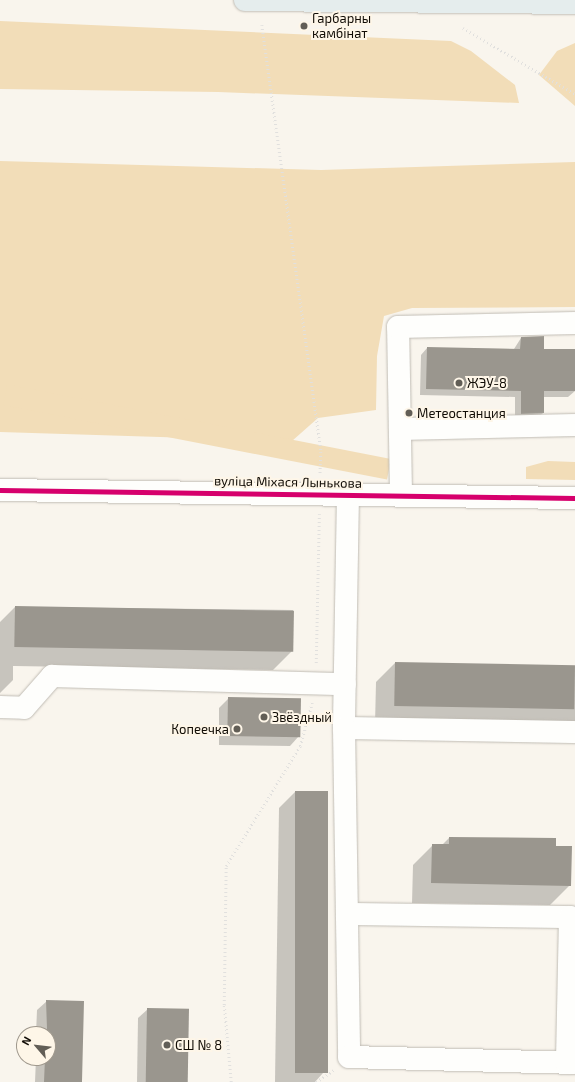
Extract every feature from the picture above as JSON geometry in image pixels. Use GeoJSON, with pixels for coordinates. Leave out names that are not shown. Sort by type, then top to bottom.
{"type":"FeatureCollection","features":[{"type":"Feature","properties":{"kind":"main road"},"geometry":{"type":"LineString","coordinates":[[245,0],[575,3]]}},
{"type":"Feature","properties":{"kind":"street"},"geometry":{"type":"LineString","coordinates":[[401,494],[398,327],[575,323]]}},
{"type":"Feature","properties":{"kind":"street"},"geometry":{"type":"LineString","coordinates":[[400,429],[575,425]]}},
{"type":"Feature","properties":{"kind":"street","name":"вуліца Міхася Лынькова"},"geometry":{"type":"LineString","coordinates":[[0,490],[401,494],[575,498]]}},
{"type":"Feature","properties":{"kind":"street"},"geometry":{"type":"LineString","coordinates":[[347,914],[570,916],[571,1063],[349,1057],[344,728],[348,494]]}},
{"type":"Feature","properties":{"kind":"street"},"geometry":{"type":"LineString","coordinates":[[0,707],[24,708],[52,676],[345,684]]}},
{"type":"Feature","properties":{"kind":"street"},"geometry":{"type":"LineString","coordinates":[[344,728],[575,732]]}},
{"type":"Feature","properties":{"kind":"path"},"geometry":{"type":"LineString","coordinates":[[232,1082],[224,1004],[226,866],[300,746],[317,683],[321,452],[262,25]]}},
{"type":"Feature","properties":{"kind":"path"},"geometry":{"type":"LineString","coordinates":[[463,28],[575,94]]}},
{"type":"Feature","properties":{"kind":"shaded area"},"geometry":{"type":"Polygon","coordinates":[[[0,21],[451,41],[471,51],[515,85],[519,103],[218,92],[0,89],[0,21]]]}},
{"type":"Feature","properties":{"kind":"shaded area"},"geometry":{"type":"Polygon","coordinates":[[[575,43],[575,106],[539,75],[557,51],[575,43]]]}},
{"type":"Feature","properties":{"kind":"shaded area"},"geometry":{"type":"Polygon","coordinates":[[[0,161],[321,170],[575,162],[575,307],[412,308],[384,316],[377,356],[376,410],[318,418],[292,441],[0,432],[0,161]]]}},
{"type":"Feature","properties":{"kind":"shaded area"},"geometry":{"type":"Polygon","coordinates":[[[7,384],[391,459],[387,480],[3,405],[7,384]]]}},
{"type":"Feature","properties":{"kind":"shaded area"},"geometry":{"type":"Polygon","coordinates":[[[548,461],[575,462],[575,480],[526,479],[526,467],[548,461]]]}},
{"type":"Feature","properties":{"kind":"building"},"geometry":{"type":"Polygon","coordinates":[[[544,336],[544,349],[575,349],[575,391],[544,391],[544,413],[521,414],[521,391],[426,389],[427,347],[520,349],[521,337],[544,336]]]}},
{"type":"Feature","properties":{"kind":"building"},"geometry":{"type":"Polygon","coordinates":[[[15,606],[294,611],[293,652],[14,647],[15,606]]]}},
{"type":"Feature","properties":{"kind":"building"},"geometry":{"type":"Polygon","coordinates":[[[395,662],[575,665],[574,709],[394,706],[395,662]]]}},
{"type":"Feature","properties":{"kind":"building","name":"Звёздный"},"geometry":{"type":"Polygon","coordinates":[[[228,697],[301,698],[300,737],[227,736],[228,697]]]}},
{"type":"Feature","properties":{"kind":"building"},"geometry":{"type":"Polygon","coordinates":[[[295,791],[328,791],[328,1073],[295,1073],[295,791]]]}},
{"type":"Feature","properties":{"kind":"building"},"geometry":{"type":"Polygon","coordinates":[[[449,837],[556,838],[556,846],[572,846],[571,886],[431,883],[432,844],[449,844],[449,837]]]}},
{"type":"Feature","properties":{"kind":"building"},"geometry":{"type":"Polygon","coordinates":[[[46,1000],[84,1001],[82,1082],[44,1082],[45,1066],[56,1066],[56,1026],[47,1026],[46,1000]]]}},
{"type":"Feature","properties":{"kind":"building","name":"СШ № 8"},"geometry":{"type":"Polygon","coordinates":[[[147,1008],[189,1009],[188,1082],[146,1082],[147,1008]]]}},
{"type":"Feature","properties":{"kind":"cycle path"},"geometry":{"type":"LineString","coordinates":[[0,490],[575,498]]}},
{"type":"Feature","properties":{"kind":"place","name":"Гарбарны камбінат"},"geometry":{"type":"Point","coordinates":[304,26]}},
{"type":"Feature","properties":{"kind":"place","name":"ЖЭУ-8"},"geometry":{"type":"Point","coordinates":[459,383]}},
{"type":"Feature","properties":{"kind":"place","name":"Метеостанция"},"geometry":{"type":"Point","coordinates":[409,413]}},
{"type":"Feature","properties":{"kind":"place","name":"Звёздный"},"geometry":{"type":"Point","coordinates":[264,717]}},
{"type":"Feature","properties":{"kind":"place","name":"Копеечка"},"geometry":{"type":"Point","coordinates":[237,729]}},
{"type":"Feature","properties":{"kind":"place","name":"СШ № 8"},"geometry":{"type":"Point","coordinates":[167,1045]}}]}
